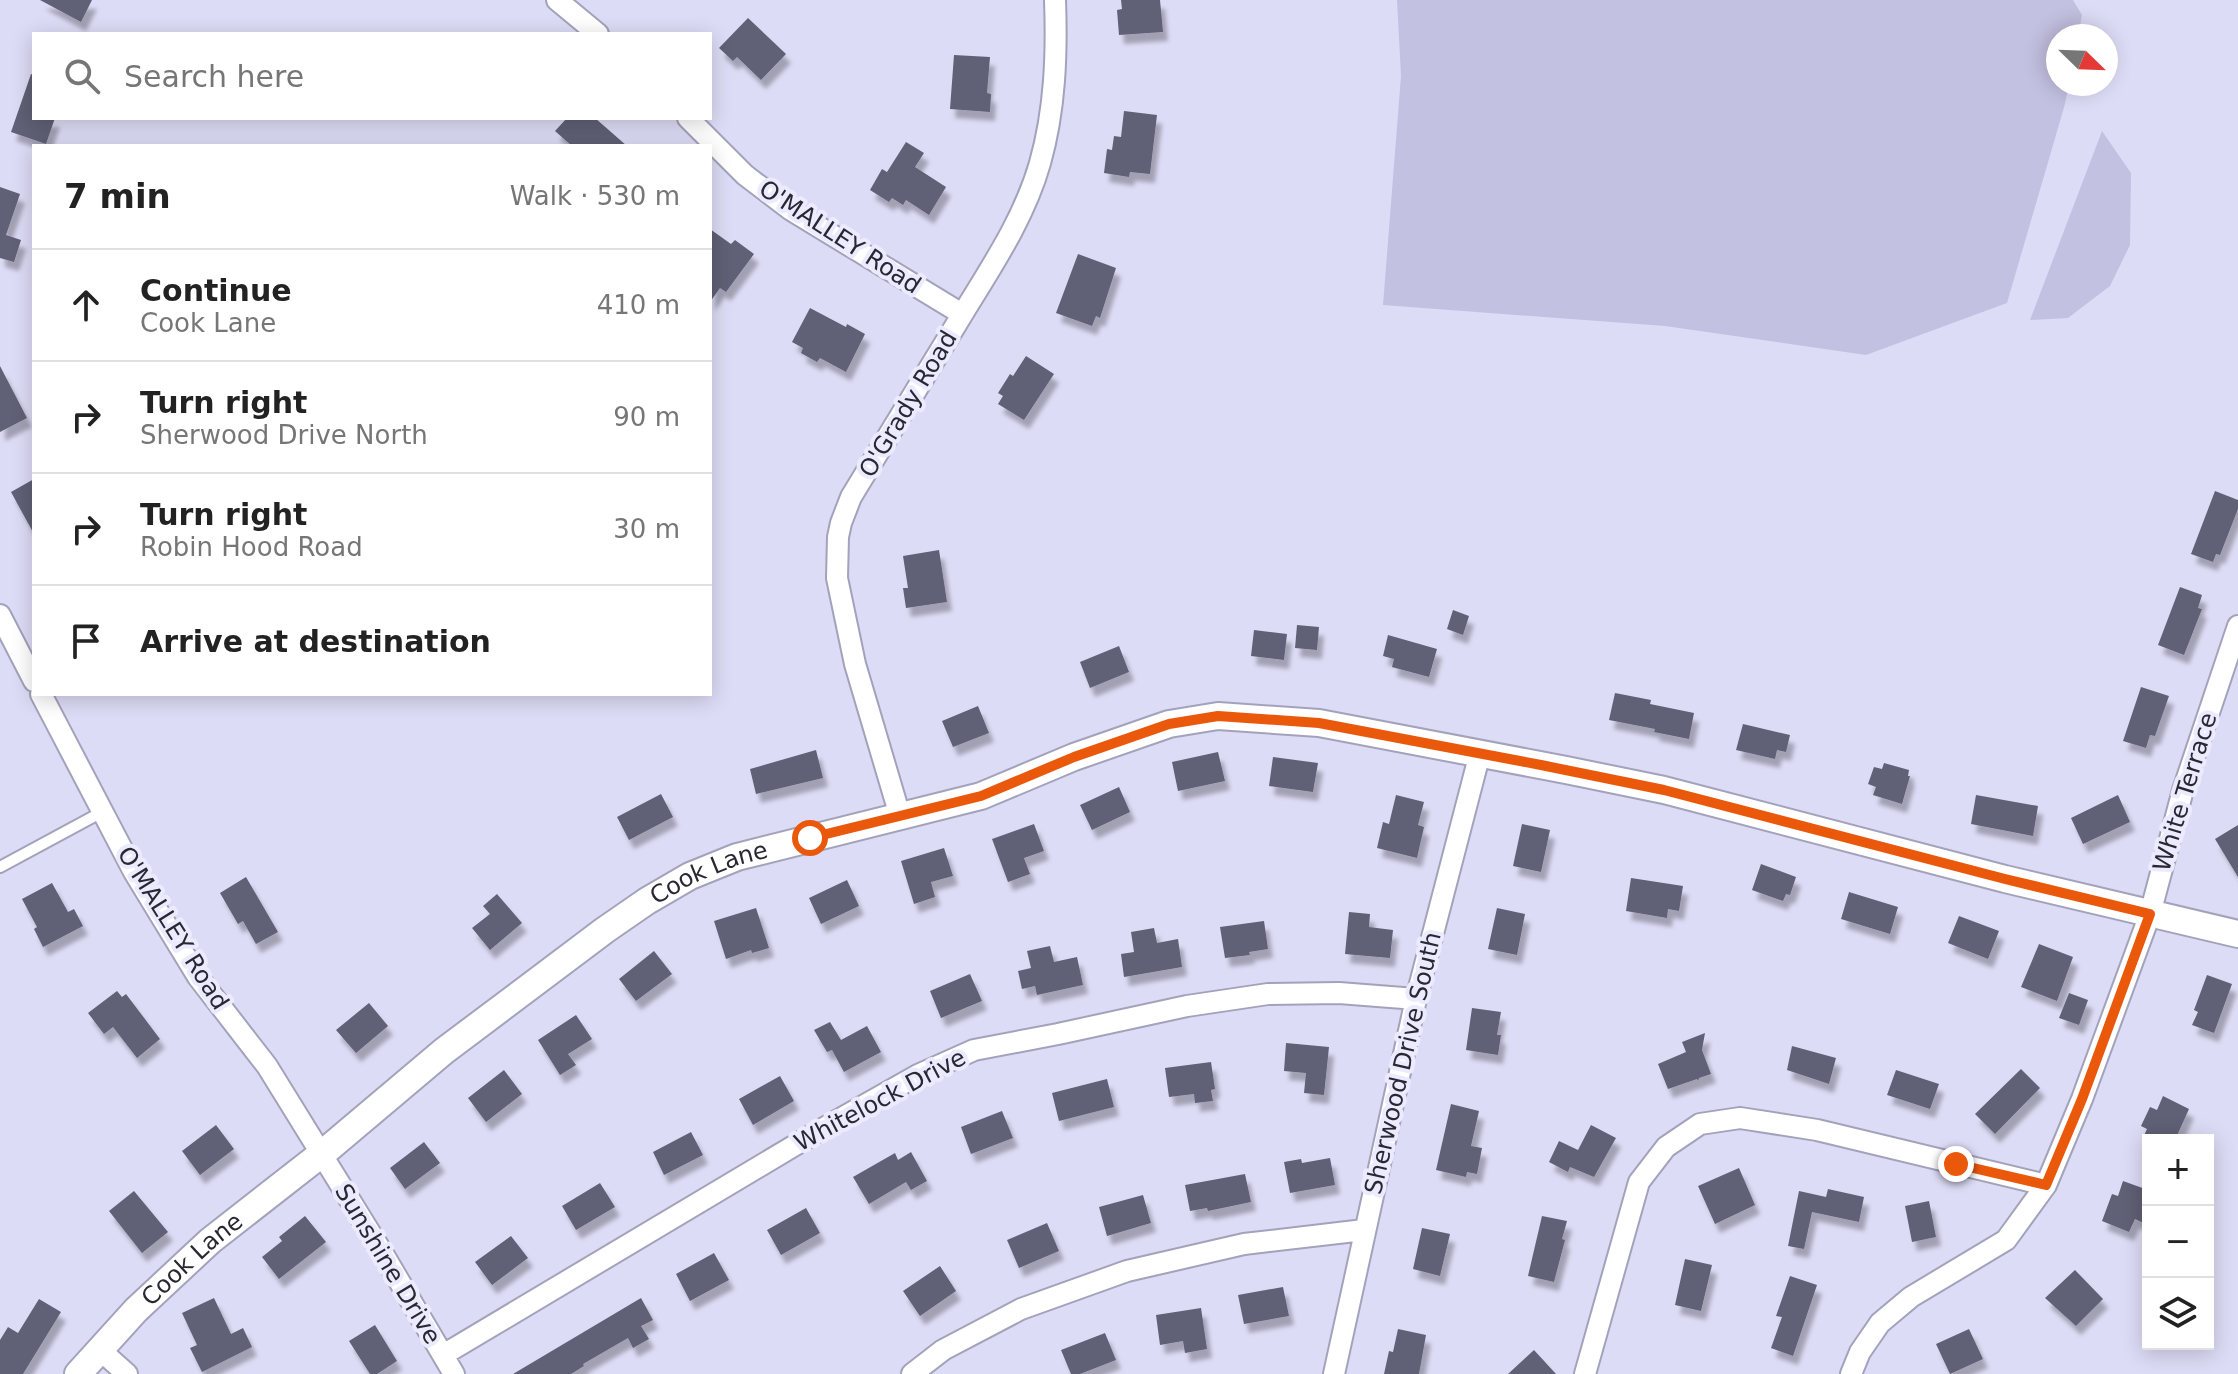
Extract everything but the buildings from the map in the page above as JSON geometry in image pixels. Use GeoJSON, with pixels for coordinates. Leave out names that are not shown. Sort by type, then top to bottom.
{"type":"FeatureCollection","features":[{"type":"Feature","properties":{"kind":"street"},"geometry":{"type":"LineString","coordinates":[[557,0],[596,32]]}},
{"type":"Feature","properties":{"kind":"street","name":"O'Grady Road"},"geometry":{"type":"LineString","coordinates":[[900,816],[855,664],[837,578],[836,550],[841,523],[851,497],[1021,212],[1039,165],[1053,92],[1057,35],[1055,0]]}},
{"type":"Feature","properties":{"kind":"street","name":"O'MALLEY Road"},"geometry":{"type":"LineString","coordinates":[[690,120],[745,175],[791,210],[962,314]]}},
{"type":"Feature","properties":{"kind":"street"},"geometry":{"type":"LineString","coordinates":[[0,615],[32,677]]}},
{"type":"Feature","properties":{"kind":"street","name":"White Terrace"},"geometry":{"type":"LineString","coordinates":[[1851,1374],[1860,1352],[1880,1323],[1911,1297],[2006,1240],[2046,1185],[2082,1099],[2150,914],[2183,790],[2238,626]]}},
{"type":"Feature","properties":{"kind":"street","name":"O'MALLEY Road"},"geometry":{"type":"LineString","coordinates":[[42,696],[134,872],[198,977],[267,1066],[322,1154]]}},
{"type":"Feature","properties":{"kind":"street","name":"Cook Lane"},"geometry":{"type":"LineString","coordinates":[[78,1374],[154,1292],[210,1241],[322,1154],[474,1028],[657,895],[690,876],[737,857],[981,796],[1074,757],[1157,728],[1218,716],[1319,723],[1480,753],[1664,790],[2005,879],[2238,934]]}},
{"type":"Feature","properties":{"kind":"street","name":"Sherwood Drive South"},"geometry":{"type":"LineString","coordinates":[[1334,1374],[1416,999],[1480,753]]}},
{"type":"Feature","properties":{"kind":"street","name":"Whitelock Drive"},"geometry":{"type":"LineString","coordinates":[[443,1355],[817,1132],[918,1075],[974,1050],[1187,1006],[1268,994],[1339,993],[1416,999]]}},
{"type":"Feature","properties":{"kind":"street"},"geometry":{"type":"LineString","coordinates":[[1585,1374],[1639,1182],[1666,1147],[1700,1124],[1740,1118],[1817,1130],[2046,1185]]}},
{"type":"Feature","properties":{"kind":"street","name":"Sunshine Drive"},"geometry":{"type":"LineString","coordinates":[[322,1154],[454,1374]]}},
{"type":"Feature","properties":{"kind":"street"},"geometry":{"type":"LineString","coordinates":[[912,1374],[943,1350],[1021,1309],[1127,1271],[1244,1244],[1364,1230]]}},
{"type":"Feature","properties":{"kind":"street"},"geometry":{"type":"LineString","coordinates":[[99,1349],[127,1374]]}},
{"type":"Feature","properties":{"kind":"lane"},"geometry":{"type":"LineString","coordinates":[[0,867],[102,812]]}},
{"type":"Feature","properties":{"kind":"shaded area"},"geometry":{"type":"Polygon","coordinates":[[[1397,0],[2073,0],[2082,15],[2080,24],[2046,24],[2046,96],[2067,96],[2007,303],[1866,355],[1665,326],[1383,305],[1401,76],[1397,0]]]}},
{"type":"Feature","properties":{"kind":"shaded area"},"geometry":{"type":"Polygon","coordinates":[[[2102,131],[2131,173],[2130,245],[2110,286],[2068,318],[2030,320],[2102,131]]]}},
{"type":"Feature","properties":{"kind":"route"},"geometry":{"type":"LineString","coordinates":[[810,838],[981,796],[1074,757],[1169,724],[1218,716],[1269,718],[1319,723],[1640,785],[2150,914],[2082,1099],[2046,1185],[1956,1164]]}}]}
